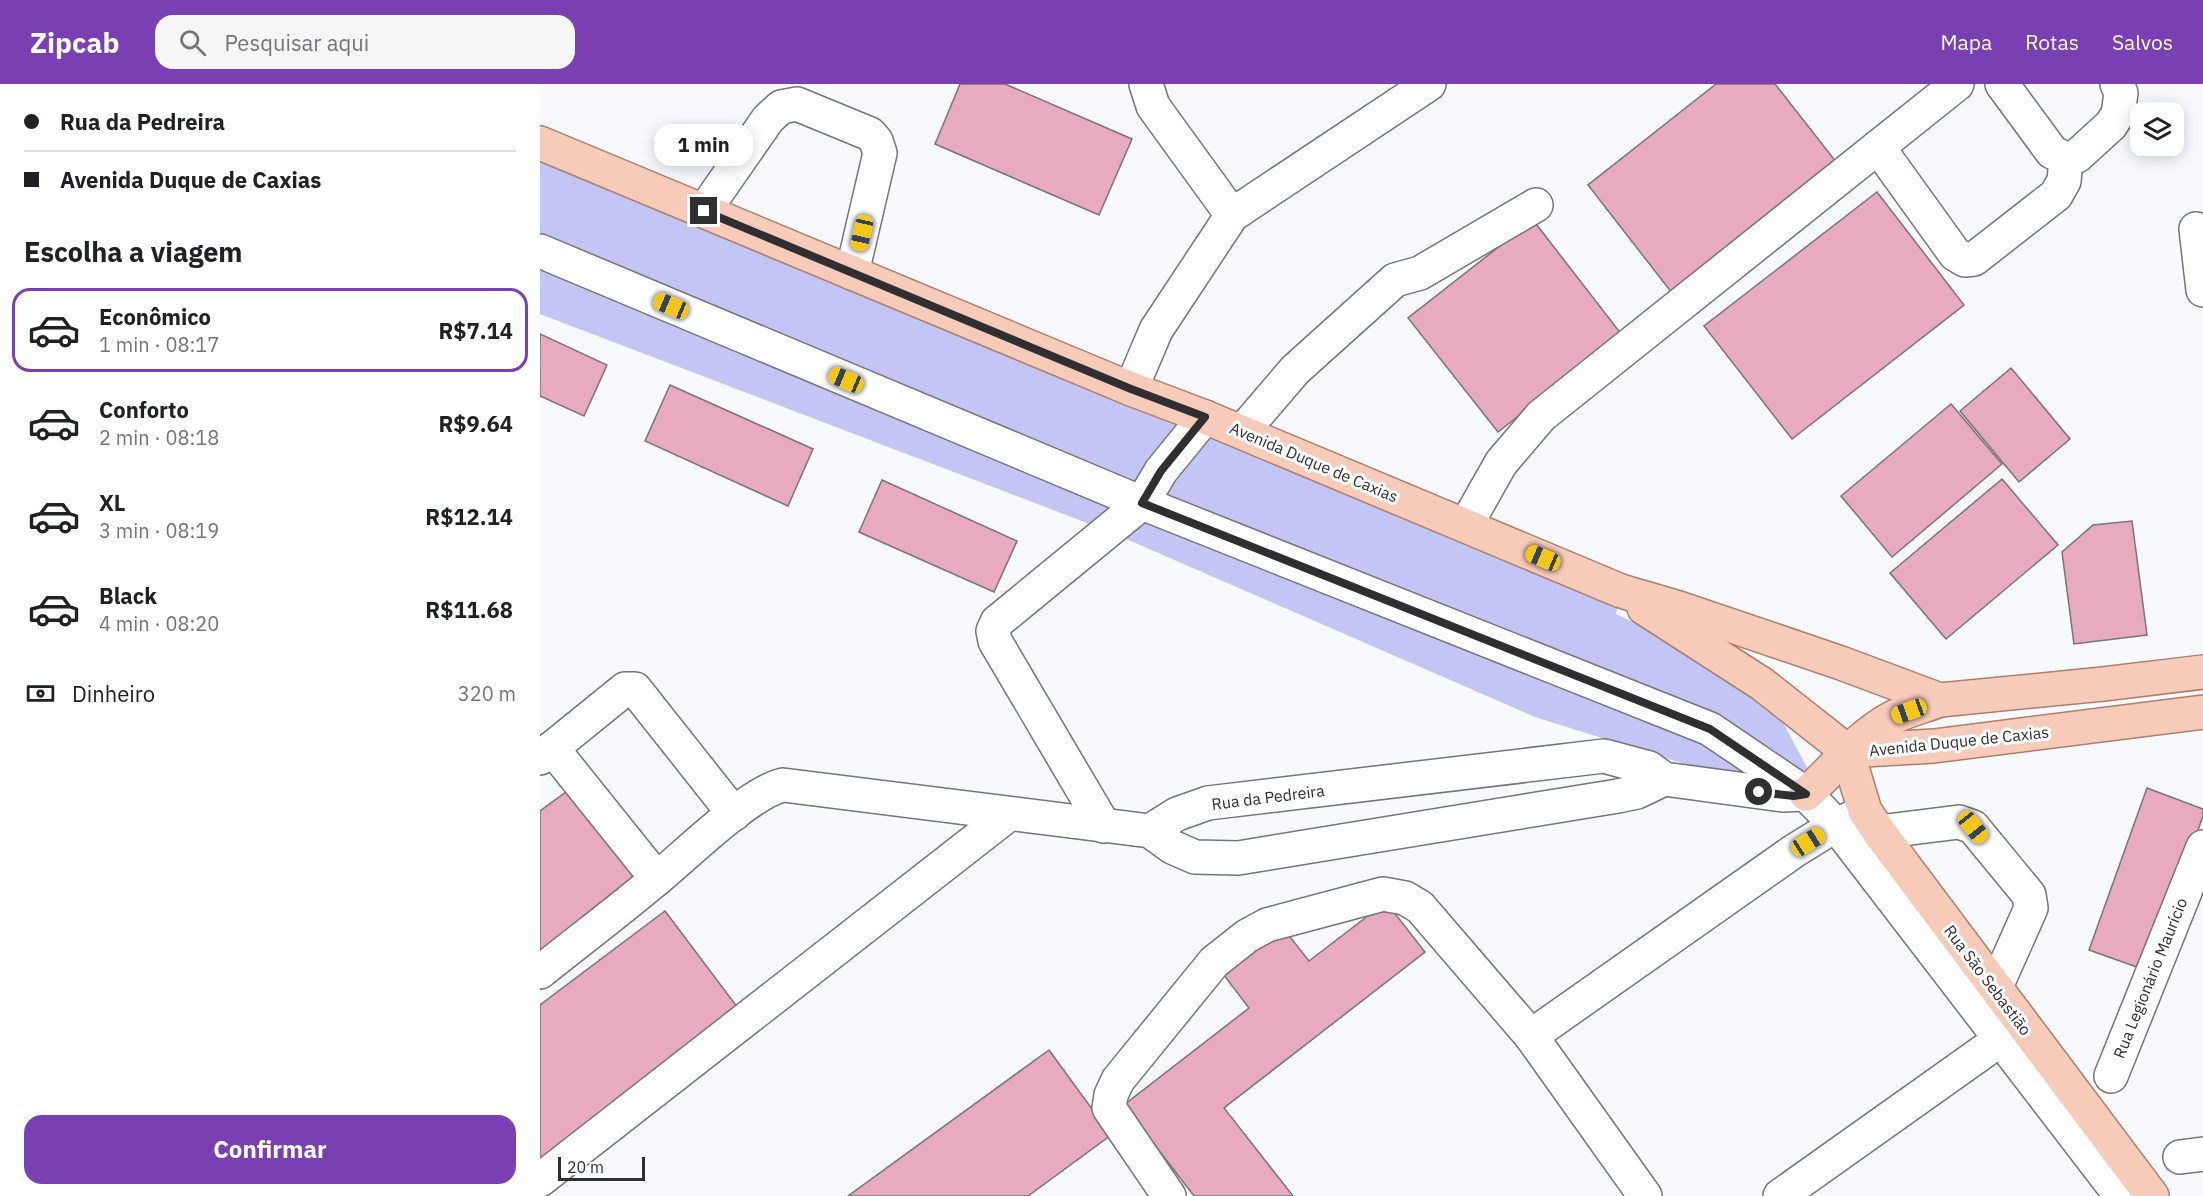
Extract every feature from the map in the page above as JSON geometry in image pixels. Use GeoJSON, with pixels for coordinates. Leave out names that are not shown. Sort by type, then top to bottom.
{"type":"FeatureCollection","features":[{"type":"Feature","properties":{"kind":"main road","name":"Avenida Duque de Caxias"},"geometry":{"type":"LineString","coordinates":[[540,143],[1131,389],[1242,432],[1620,591],[1679,608],[1842,663],[1940,700],[2203,672]]}},
{"type":"Feature","properties":{"kind":"main road","name":"Avenida Duque de Caxias"},"geometry":{"type":"LineString","coordinates":[[1620,591],[1666,624],[1762,684],[1847,751],[1934,746],[2203,712]]}},
{"type":"Feature","properties":{"kind":"main road"},"geometry":{"type":"LineString","coordinates":[[1806,794],[1821,781],[1847,751],[1874,729],[1894,717],[1940,700]]}},
{"type":"Feature","properties":{"kind":"main road","name":"Rua São Sebastião"},"geometry":{"type":"LineString","coordinates":[[1847,751],[1872,822],[1995,989],[2012,1032],[2152,1196]]}},
{"type":"Feature","properties":{"kind":"street"},"geometry":{"type":"LineString","coordinates":[[1146,84],[1153,106],[1232,215]]}},
{"type":"Feature","properties":{"kind":"street"},"geometry":{"type":"LineString","coordinates":[[1131,389],[1156,330],[1232,215],[1428,84]]}},
{"type":"Feature","properties":{"kind":"street"},"geometry":{"type":"LineString","coordinates":[[1466,525],[1501,463],[1541,416],[1957,84]]}},
{"type":"Feature","properties":{"kind":"street"},"geometry":{"type":"LineString","coordinates":[[2002,84],[2052,152],[2066,159],[2077,156],[2110,125],[2118,114],[2121,93],[2118,84]]}},
{"type":"Feature","properties":{"kind":"street"},"geometry":{"type":"LineString","coordinates":[[704,211],[768,119],[781,107],[797,104],[870,134],[876,141],[880,153],[852,273]]}},
{"type":"Feature","properties":{"kind":"street"},"geometry":{"type":"LineString","coordinates":[[1878,147],[1955,254],[1965,260],[1974,259],[2056,195],[2064,181],[2066,159]]}},
{"type":"Feature","properties":{"kind":"street"},"geometry":{"type":"LineString","coordinates":[[1242,432],[1295,370],[1395,280],[1420,273],[1536,205]]}},
{"type":"Feature","properties":{"kind":"street"},"geometry":{"type":"LineString","coordinates":[[2196,229],[2203,290]]}},
{"type":"Feature","properties":{"kind":"street","name":"Rua São Sebastião"},"geometry":{"type":"LineString","coordinates":[[540,251],[1142,503],[1710,729],[1806,794],[1836,825],[2012,1032],[2121,1196]]}},
{"type":"Feature","properties":{"kind":"street"},"geometry":{"type":"LineString","coordinates":[[1104,826],[1000,651],[993,631],[997,622],[1142,503],[1161,471],[1205,417]]}},
{"type":"Feature","properties":{"kind":"street"},"geometry":{"type":"LineString","coordinates":[[657,879],[546,753],[625,689],[635,689],[734,814]]}},
{"type":"Feature","properties":{"kind":"street","name":"Rua da Pedreira"},"geometry":{"type":"LineString","coordinates":[[1150,831],[1177,814],[1208,803],[1604,756],[1649,768],[1664,779],[1783,795],[1806,794]]}},
{"type":"Feature","properties":{"kind":"street"},"geometry":{"type":"LineString","coordinates":[[540,972],[734,814],[766,790],[783,785],[1150,831],[1172,847],[1195,857],[1238,858],[1618,796],[1637,792],[1664,779]]}},
{"type":"Feature","properties":{"kind":"street"},"geometry":{"type":"LineString","coordinates":[[540,1180],[1009,814]]}},
{"type":"Feature","properties":{"kind":"street"},"geometry":{"type":"LineString","coordinates":[[1531,1036],[1794,851],[1836,825],[1872,822],[1959,822],[1973,827],[2029,895],[2031,908],[1995,989]]}},
{"type":"Feature","properties":{"kind":"street","name":"Rua Legionário Maurício"},"geometry":{"type":"LineString","coordinates":[[2111,1076],[2203,847]]}},
{"type":"Feature","properties":{"kind":"street"},"geometry":{"type":"LineString","coordinates":[[1169,1196],[1109,1108],[1111,1095],[1118,1080],[1214,962],[1247,936],[1267,924],[1383,894],[1405,898],[1420,907],[1531,1036],[1645,1196]]}},
{"type":"Feature","properties":{"kind":"street"},"geometry":{"type":"LineString","coordinates":[[1780,1196],[2012,1032]]}},
{"type":"Feature","properties":{"kind":"shaded area"},"geometry":{"type":"Polygon","coordinates":[[[540,147],[1621,591],[1616,614],[1762,684],[1808,769],[1783,795],[1535,717],[1108,531],[540,314],[540,147]]]}},
{"type":"Feature","properties":{"kind":"building"},"geometry":{"type":"Polygon","coordinates":[[[960,84],[1005,84],[1132,139],[1099,215],[935,144],[960,84]]]}},
{"type":"Feature","properties":{"kind":"building"},"geometry":{"type":"Polygon","coordinates":[[[1716,84],[1775,84],[1837,163],[1672,293],[1588,185],[1716,84]]]}},
{"type":"Feature","properties":{"kind":"building"},"geometry":{"type":"Polygon","coordinates":[[[1877,192],[1964,305],[1792,439],[1704,326],[1877,192]]]}},
{"type":"Feature","properties":{"kind":"building"},"geometry":{"type":"Polygon","coordinates":[[[1533,220],[1622,335],[1498,432],[1408,318],[1533,220]]]}},
{"type":"Feature","properties":{"kind":"building"},"geometry":{"type":"Polygon","coordinates":[[[540,334],[607,365],[584,416],[540,396],[540,334]]]}},
{"type":"Feature","properties":{"kind":"building"},"geometry":{"type":"Polygon","coordinates":[[[2011,368],[2070,439],[2019,482],[1960,411],[2011,368]]]}},
{"type":"Feature","properties":{"kind":"building"},"geometry":{"type":"Polygon","coordinates":[[[670,385],[813,449],[788,506],[645,441],[670,385]]]}},
{"type":"Feature","properties":{"kind":"building"},"geometry":{"type":"Polygon","coordinates":[[[1951,404],[2002,464],[1892,557],[1841,496],[1951,404]]]}},
{"type":"Feature","properties":{"kind":"building"},"geometry":{"type":"Polygon","coordinates":[[[2002,479],[2058,545],[1946,639],[1890,573],[2002,479]]]}},
{"type":"Feature","properties":{"kind":"building"},"geometry":{"type":"Polygon","coordinates":[[[882,480],[1017,541],[994,592],[859,532],[882,480]]]}},
{"type":"Feature","properties":{"kind":"building"},"geometry":{"type":"Polygon","coordinates":[[[2132,521],[2147,635],[2074,644],[2062,552],[2093,525],[2132,521]]]}},
{"type":"Feature","properties":{"kind":"building"},"geometry":{"type":"Polygon","coordinates":[[[2147,788],[2203,809],[2203,816],[2148,971],[2089,950],[2147,788]]]}},
{"type":"Feature","properties":{"kind":"building"},"geometry":{"type":"Polygon","coordinates":[[[570,789],[640,880],[540,956],[540,811],[570,789]]]}},
{"type":"Feature","properties":{"kind":"building"},"geometry":{"type":"Polygon","coordinates":[[[1386,902],[1425,952],[1224,1108],[1293,1196],[1194,1196],[1124,1105],[1249,1008],[1220,970],[1279,923],[1309,961],[1386,902]]]}},
{"type":"Feature","properties":{"kind":"building"},"geometry":{"type":"Polygon","coordinates":[[[665,911],[741,1012],[540,1164],[540,1005],[665,911]]]}},
{"type":"Feature","properties":{"kind":"building"},"geometry":{"type":"Polygon","coordinates":[[[1049,1050],[1111,1135],[1028,1196],[848,1196],[1049,1050]]]}},
{"type":"Feature","properties":{"kind":"route"},"geometry":{"type":"LineString","coordinates":[[704,211],[1131,389],[1205,417],[1161,471],[1142,503],[1710,729],[1806,794],[1794,796],[1759,792]]}}]}
